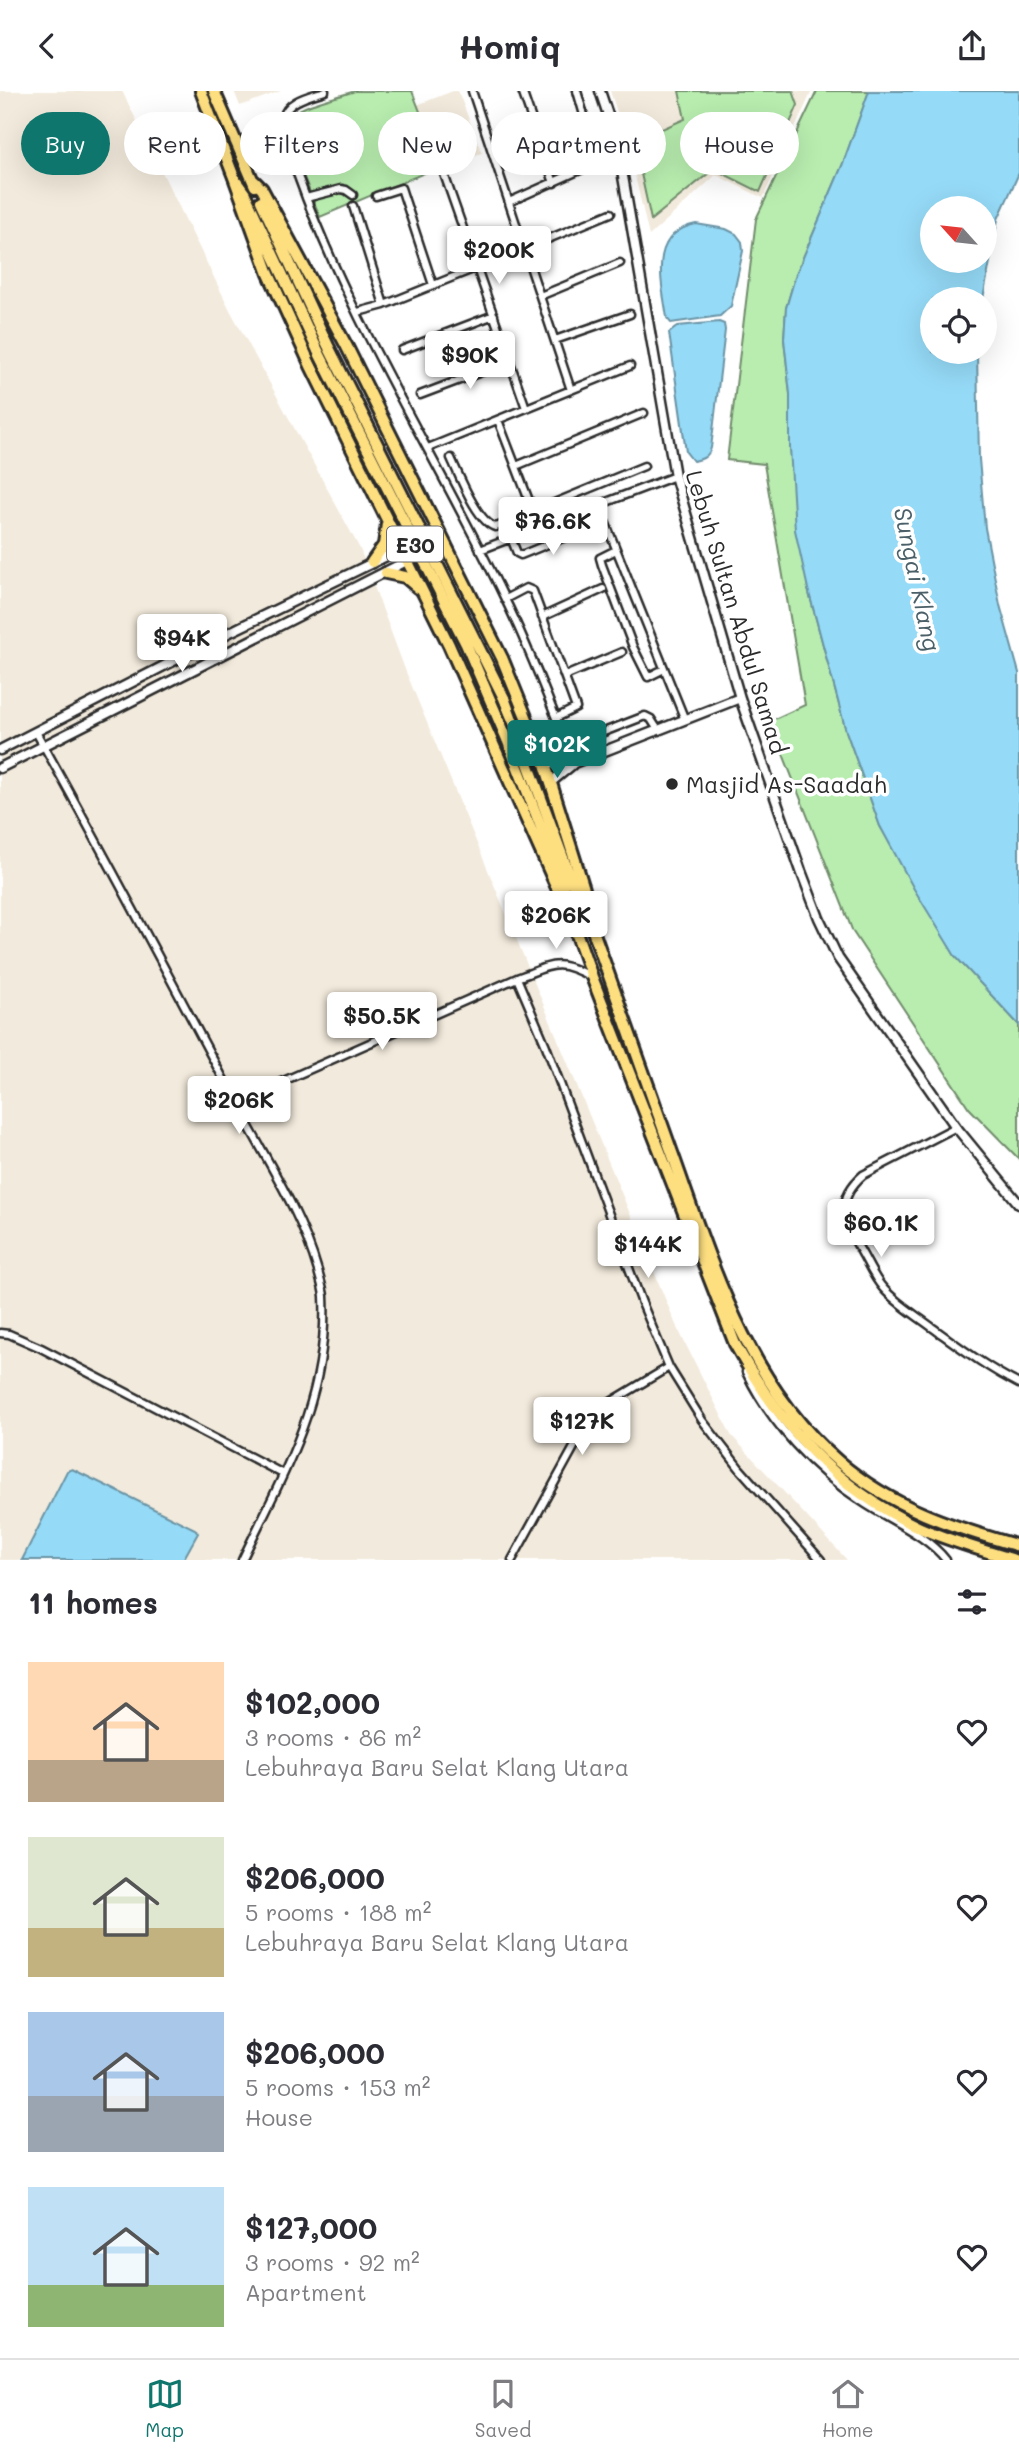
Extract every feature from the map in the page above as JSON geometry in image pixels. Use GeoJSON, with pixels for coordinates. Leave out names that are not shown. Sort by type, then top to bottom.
{"type":"FeatureCollection","features":[{"type":"Feature","properties":{"kind":"highway","name":"E30"},"geometry":{"type":"LineString","coordinates":[[201,91],[235,180],[245,194],[504,698],[576,893],[586,911],[706,1249],[754,1359],[792,1415],[816,1441],[864,1481],[911,1510],[960,1529],[1019,1546]]}},
{"type":"Feature","properties":{"kind":"highway","name":"E30"},"geometry":{"type":"LineString","coordinates":[[214,91],[323,349],[466,644],[507,739],[563,884],[564,898],[592,977],[735,1344],[761,1390],[786,1424],[851,1487],[885,1510],[919,1527],[954,1542],[1014,1560]]}},
{"type":"Feature","properties":{"kind":"highway"},"geometry":{"type":"LineString","coordinates":[[235,180],[269,274],[387,523],[408,561],[564,898]]}},
{"type":"Feature","properties":{"kind":"highway"},"geometry":{"type":"LineString","coordinates":[[254,181],[262,189],[346,345],[502,658],[544,761],[584,890],[586,911]]}},
{"type":"Feature","properties":{"kind":"highway"},"geometry":{"type":"LineString","coordinates":[[372,562],[384,545],[387,523]]}},
{"type":"Feature","properties":{"kind":"highway"},"geometry":{"type":"LineString","coordinates":[[386,573],[405,577],[422,592]]}},
{"type":"Feature","properties":{"kind":"street"},"geometry":{"type":"LineString","coordinates":[[325,91],[295,102],[287,109],[284,117],[285,141],[313,218],[358,313],[505,599],[574,763]]}},
{"type":"Feature","properties":{"kind":"street"},"geometry":{"type":"LineString","coordinates":[[472,91],[571,390]]}},
{"type":"Feature","properties":{"kind":"street"},"geometry":{"type":"LineString","coordinates":[[522,91],[554,183]]}},
{"type":"Feature","properties":{"kind":"street"},"geometry":{"type":"LineString","coordinates":[[509,202],[596,163],[577,91]]}},
{"type":"Feature","properties":{"kind":"street","name":"Lebuh Sultan Abdul Samad"},"geometry":{"type":"LineString","coordinates":[[600,91],[617,142],[675,476],[740,698],[801,871],[838,958],[956,1127],[1019,1204]]}},
{"type":"Feature","properties":{"kind":"street"},"geometry":{"type":"LineString","coordinates":[[444,175],[526,408]]}},
{"type":"Feature","properties":{"kind":"street"},"geometry":{"type":"LineString","coordinates":[[376,197],[401,188],[433,285]]}},
{"type":"Feature","properties":{"kind":"street"},"geometry":{"type":"LineString","coordinates":[[306,198],[341,189],[353,195]]}},
{"type":"Feature","properties":{"kind":"street"},"geometry":{"type":"LineString","coordinates":[[353,206],[384,305]]}},
{"type":"Feature","properties":{"kind":"street"},"geometry":{"type":"LineString","coordinates":[[524,249],[611,213]]}},
{"type":"Feature","properties":{"kind":"street"},"geometry":{"type":"LineString","coordinates":[[540,296],[620,263]]}},
{"type":"Feature","properties":{"kind":"street"},"geometry":{"type":"LineString","coordinates":[[358,313],[478,267]]}},
{"type":"Feature","properties":{"kind":"street"},"geometry":{"type":"LineString","coordinates":[[555,340],[630,314]]}},
{"type":"Feature","properties":{"kind":"street"},"geometry":{"type":"LineString","coordinates":[[402,350],[494,315]]}},
{"type":"Feature","properties":{"kind":"street"},"geometry":{"type":"LineString","coordinates":[[420,395],[510,361]]}},
{"type":"Feature","properties":{"kind":"street"},"geometry":{"type":"LineString","coordinates":[[428,448],[630,366]]}},
{"type":"Feature","properties":{"kind":"street"},"geometry":{"type":"LineString","coordinates":[[516,466],[644,413]]}},
{"type":"Feature","properties":{"kind":"street"},"geometry":{"type":"LineString","coordinates":[[498,420],[533,510]]}},
{"type":"Feature","properties":{"kind":"street"},"geometry":{"type":"LineString","coordinates":[[451,458],[480,516],[487,525],[496,527],[644,466]]}},
{"type":"Feature","properties":{"kind":"street"},"geometry":{"type":"LineString","coordinates":[[480,550],[675,476]]}},
{"type":"Feature","properties":{"kind":"street"},"geometry":{"type":"LineString","coordinates":[[598,504],[685,720]]}},
{"type":"Feature","properties":{"kind":"street"},"geometry":{"type":"LineString","coordinates":[[510,538],[520,555],[575,533],[577,528],[572,515]]}},
{"type":"Feature","properties":{"kind":"street"},"geometry":{"type":"LineString","coordinates":[[0,750],[438,531]]}},
{"type":"Feature","properties":{"kind":"street"},"geometry":{"type":"LineString","coordinates":[[0,768],[444,542]]}},
{"type":"Feature","properties":{"kind":"street"},"geometry":{"type":"LineString","coordinates":[[616,550],[600,558],[633,647],[648,677],[664,669]]}},
{"type":"Feature","properties":{"kind":"street"},"geometry":{"type":"LineString","coordinates":[[505,599],[526,588],[533,591],[576,708],[556,718]]}},
{"type":"Feature","properties":{"kind":"street"},"geometry":{"type":"LineString","coordinates":[[542,617],[603,589]]}},
{"type":"Feature","properties":{"kind":"street"},"geometry":{"type":"LineString","coordinates":[[565,676],[622,652]]}},
{"type":"Feature","properties":{"kind":"street"},"geometry":{"type":"LineString","coordinates":[[158,670],[165,684]]}},
{"type":"Feature","properties":{"kind":"street"},"geometry":{"type":"LineString","coordinates":[[544,761],[559,766],[574,763],[740,698]]}},
{"type":"Feature","properties":{"kind":"street"},"geometry":{"type":"LineString","coordinates":[[596,755],[593,740],[596,735],[645,716],[651,719],[658,730]]}},
{"type":"Feature","properties":{"kind":"street"},"geometry":{"type":"LineString","coordinates":[[36,732],[143,926],[310,1246],[324,1293],[324,1335],[320,1372],[308,1419],[242,1560]]}},
{"type":"Feature","properties":{"kind":"street"},"geometry":{"type":"LineString","coordinates":[[550,783],[574,763]]}},
{"type":"Feature","properties":{"kind":"street"},"geometry":{"type":"LineString","coordinates":[[236,1102],[517,978],[565,964],[592,977]]}},
{"type":"Feature","properties":{"kind":"street"},"geometry":{"type":"LineString","coordinates":[[517,978],[546,1046],[668,1367],[702,1420],[740,1469],[821,1560]]}},
{"type":"Feature","properties":{"kind":"street"},"geometry":{"type":"LineString","coordinates":[[956,1127],[863,1175],[852,1185],[845,1199],[844,1214],[849,1231],[881,1286],[897,1302],[1019,1384]]}},
{"type":"Feature","properties":{"kind":"street"},"geometry":{"type":"LineString","coordinates":[[0,1333],[9,1334],[41,1348],[283,1474]]}},
{"type":"Feature","properties":{"kind":"street"},"geometry":{"type":"LineString","coordinates":[[735,1344],[752,1384],[769,1413],[802,1452],[860,1501],[928,1544],[946,1560]]}},
{"type":"Feature","properties":{"kind":"street"},"geometry":{"type":"LineString","coordinates":[[512,1560],[589,1420],[604,1406],[668,1367]]}},
{"type":"Feature","properties":{"kind":"shaded area"},"geometry":{"type":"Polygon","coordinates":[[[0,91],[122,91],[132,112],[124,112],[124,175],[163,175],[230,310],[360,549],[406,672],[676,1325],[731,1435],[847,1560],[0,1560],[0,91]]]}},
{"type":"Feature","properties":{"kind":"shaded area"},"geometry":{"type":"Polygon","coordinates":[[[234,91],[281,91],[240,106],[234,91]]]}},
{"type":"Feature","properties":{"kind":"shaded area"},"geometry":{"type":"Polygon","coordinates":[[[458,91],[466,112],[420,112],[417,105],[458,91]]]}},
{"type":"Feature","properties":{"kind":"shaded area"},"geometry":{"type":"Polygon","coordinates":[[[610,91],[812,91],[799,119],[799,112],[680,112],[680,175],[716,175],[649,236],[635,175],[666,175],[666,112],[617,112],[610,91]]]}},
{"type":"Feature","properties":{"kind":"shaded area"},"geometry":{"type":"Polygon","coordinates":[[[477,140],[482,153],[477,155],[477,140]]]}},
{"type":"Feature","properties":{"kind":"shaded area"},"geometry":{"type":"Polygon","coordinates":[[[716,175],[774,175],[763,198],[716,175]]]}},
{"type":"Feature","properties":{"kind":"green space"},"geometry":{"type":"Polygon","coordinates":[[[355,91],[412,91],[420,112],[378,112],[378,175],[420,175],[320,217],[303,175],[364,175],[364,112],[296,112],[355,91]]]}},
{"type":"Feature","properties":{"kind":"green space"},"geometry":{"type":"Polygon","coordinates":[[[679,91],[793,91],[798,105],[795,112],[684,112],[679,91]]]}},
{"type":"Feature","properties":{"kind":"green space"},"geometry":{"type":"Polygon","coordinates":[[[817,91],[869,91],[842,166],[796,274],[786,308],[784,339],[790,394],[790,447],[808,589],[846,731],[880,826],[955,956],[1019,1025],[1019,1159],[969,1108],[853,932],[770,721],[805,705],[764,464],[727,460],[756,219],[777,175],[799,175],[799,129],[817,91]]]}},
{"type":"Feature","properties":{"kind":"green space"},"geometry":{"type":"Polygon","coordinates":[[[680,121],[680,175],[707,175],[651,220],[641,175],[666,175],[666,127],[680,121]]]}},
{"type":"Feature","properties":{"kind":"green space"},"geometry":{"type":"Polygon","coordinates":[[[726,175],[767,175],[760,192],[726,175]]]}},
{"type":"Feature","properties":{"kind":"water","name":"Sungai Klang"},"geometry":{"type":"Polygon","coordinates":[[[869,91],[1019,91],[1019,173],[998,219],[998,196],[920,196],[920,273],[988,273],[985,287],[920,287],[920,364],[977,364],[979,459],[985,528],[1000,605],[1019,673],[1019,1025],[955,956],[914,889],[880,826],[846,731],[795,530],[790,394],[784,339],[786,308],[796,274],[842,166],[869,91]]]}},
{"type":"Feature","properties":{"kind":"water"},"geometry":{"type":"Polygon","coordinates":[[[696,224],[726,229],[736,234],[742,242],[743,251],[731,306],[720,316],[671,323],[667,318],[661,276],[664,249],[670,238],[680,229],[696,224]]]}},
{"type":"Feature","properties":{"kind":"water"},"geometry":{"type":"Polygon","coordinates":[[[719,322],[724,324],[725,330],[711,448],[705,457],[693,461],[686,452],[669,333],[678,326],[719,322]]]}},
{"type":"Feature","properties":{"kind":"water"},"geometry":{"type":"Polygon","coordinates":[[[72,1469],[195,1529],[198,1533],[183,1560],[22,1560],[67,1471],[72,1469]]]}},
{"type":"Feature","properties":{"kind":"place","name":"Masjid As-Saadah"},"geometry":{"type":"Point","coordinates":[672,784]}}]}
